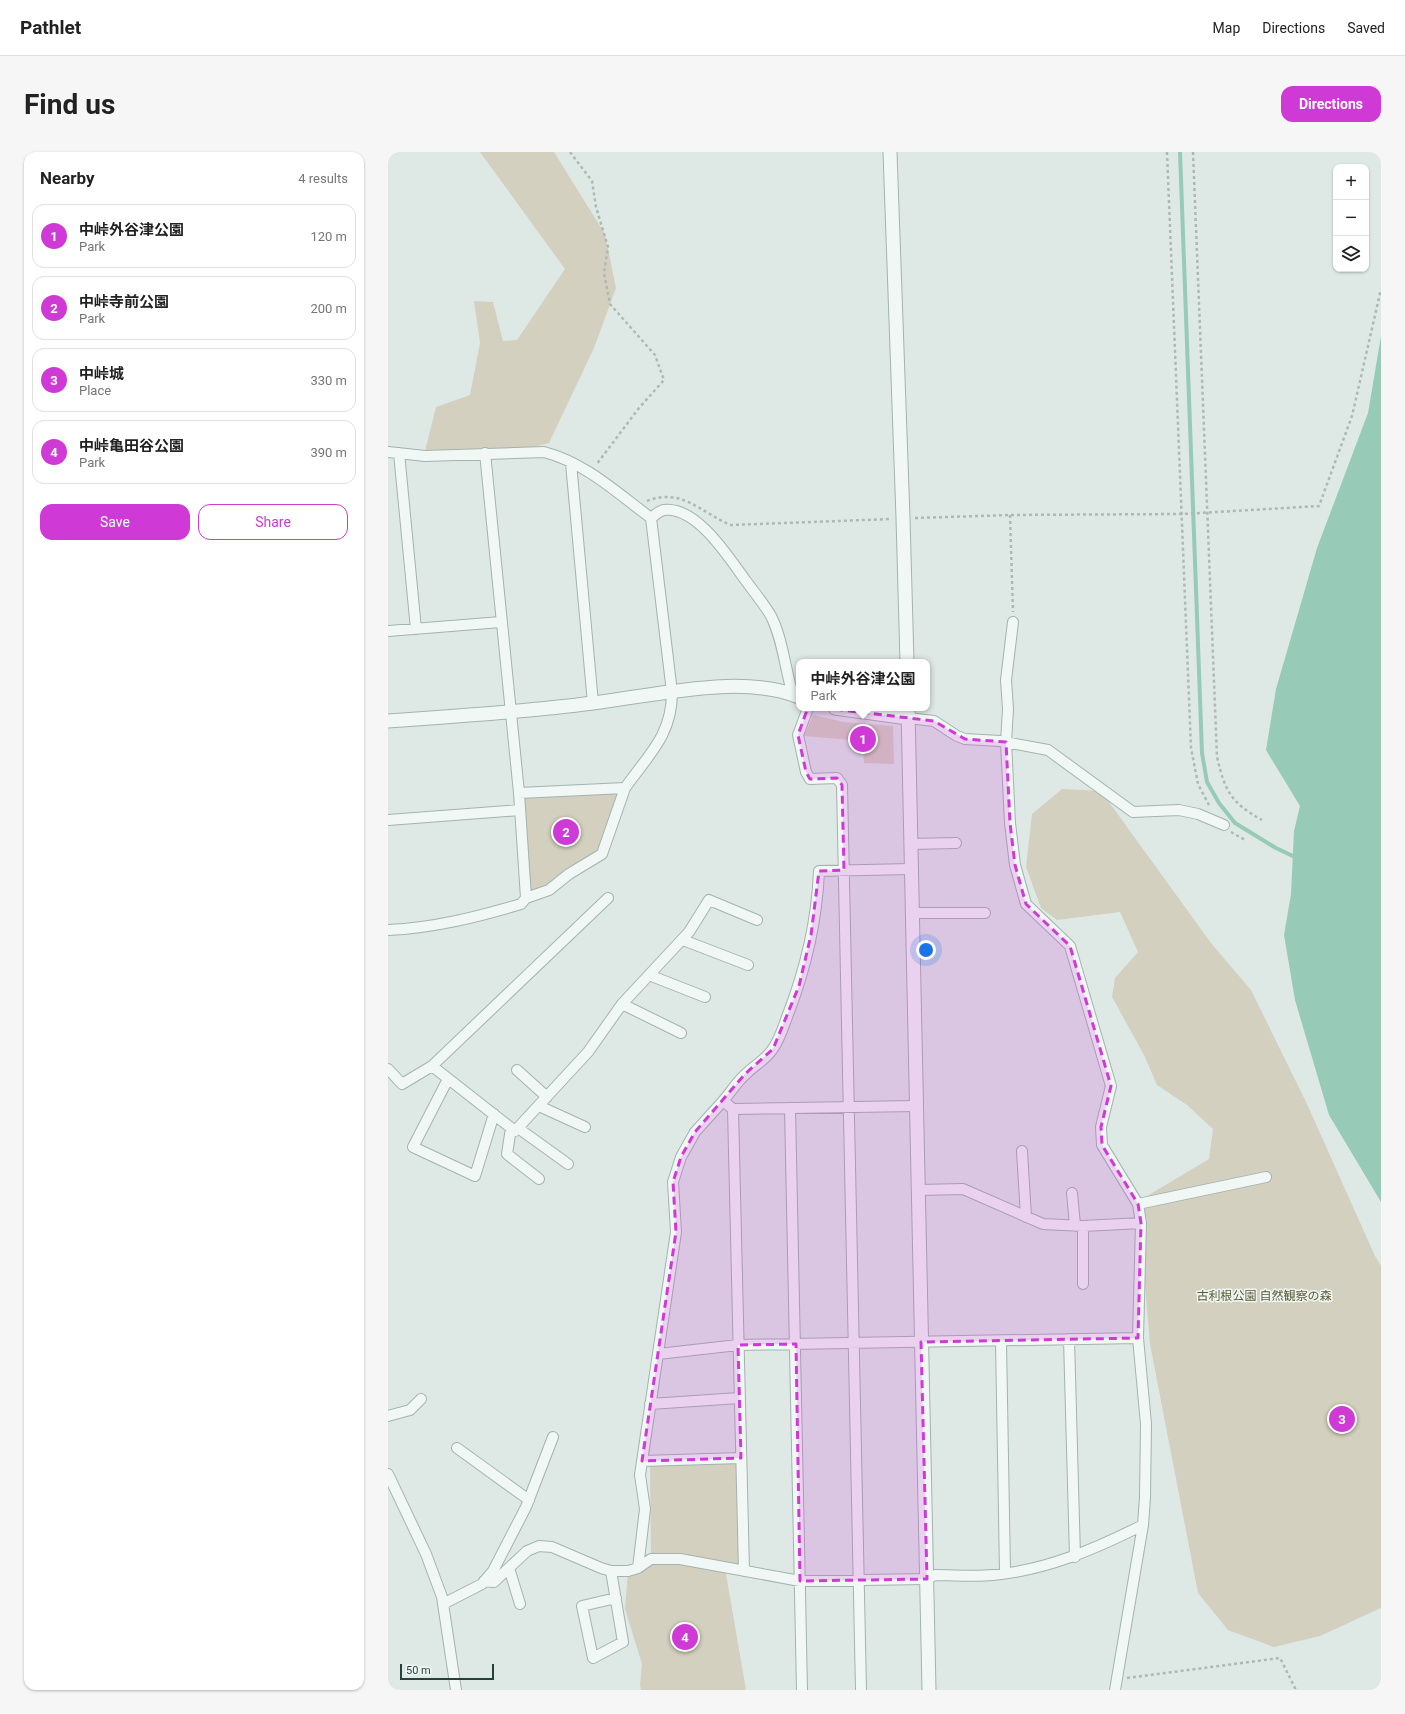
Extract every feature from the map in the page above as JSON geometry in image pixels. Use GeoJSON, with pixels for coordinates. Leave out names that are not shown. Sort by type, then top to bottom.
{"type":"FeatureCollection","features":[{"type":"Feature","properties":{"kind":"street"},"geometry":{"type":"LineString","coordinates":[[890,152],[904,518],[907,659]]}},
{"type":"Feature","properties":{"kind":"street"},"geometry":{"type":"LineString","coordinates":[[388,452],[425,456],[544,452],[561,456],[571,463],[591,472],[651,518],[672,692],[672,709],[662,738],[625,788],[602,854],[569,874],[548,890],[526,898],[521,904],[470,919],[388,930]]}},
{"type":"Feature","properties":{"kind":"street"},"geometry":{"type":"LineString","coordinates":[[399,453],[416,629]]}},
{"type":"Feature","properties":{"kind":"street"},"geometry":{"type":"LineString","coordinates":[[485,453],[519,793],[526,898]]}},
{"type":"Feature","properties":{"kind":"street"},"geometry":{"type":"LineString","coordinates":[[571,463],[593,704]]}},
{"type":"Feature","properties":{"kind":"street"},"geometry":{"type":"LineString","coordinates":[[651,518],[665,510],[688,517],[704,526],[771,616],[796,696]]}},
{"type":"Feature","properties":{"kind":"street"},"geometry":{"type":"LineString","coordinates":[[388,631],[501,622]]}},
{"type":"Feature","properties":{"kind":"street"},"geometry":{"type":"LineString","coordinates":[[1013,622],[1006,680],[1008,709],[1006,742],[1011,830],[1015,865],[1026,904],[1070,946],[1111,1086],[1101,1127],[1102,1145],[1138,1204],[1141,1223],[1138,1338],[1146,1424],[1143,1525],[1115,1690]]}},
{"type":"Feature","properties":{"kind":"street"},"geometry":{"type":"LineString","coordinates":[[388,722],[593,704],[672,692],[736,687],[774,690],[796,696]]}},
{"type":"Feature","properties":{"kind":"street"},"geometry":{"type":"LineString","coordinates":[[807,711],[798,734],[806,772],[810,779],[836,778],[842,785],[860,1690]]}},
{"type":"Feature","properties":{"kind":"street"},"geometry":{"type":"LineString","coordinates":[[879,711],[908,713],[934,721],[965,739],[1006,742],[1048,750],[1133,812],[1179,810],[1198,814],[1224,825]]}},
{"type":"Feature","properties":{"kind":"street"},"geometry":{"type":"LineString","coordinates":[[908,713],[929,1690]]}},
{"type":"Feature","properties":{"kind":"street"},"geometry":{"type":"LineString","coordinates":[[519,793],[625,788]]}},
{"type":"Feature","properties":{"kind":"street"},"geometry":{"type":"LineString","coordinates":[[388,820],[520,810]]}},
{"type":"Feature","properties":{"kind":"street"},"geometry":{"type":"LineString","coordinates":[[910,844],[956,843]]}},
{"type":"Feature","properties":{"kind":"street"},"geometry":{"type":"LineString","coordinates":[[638,1568],[645,1509],[640,1476],[676,1232],[673,1182],[681,1156],[695,1132],[745,1074],[762,1061],[773,1049],[782,1031],[799,986],[811,935],[817,899],[819,871],[911,869]]}},
{"type":"Feature","properties":{"kind":"street"},"geometry":{"type":"LineString","coordinates":[[388,1069],[402,1084],[432,1066],[608,898]]}},
{"type":"Feature","properties":{"kind":"street"},"geometry":{"type":"LineString","coordinates":[[539,1179],[507,1154],[514,1128],[539,1106],[588,1052],[622,1004],[683,940],[710,900],[757,920]]}},
{"type":"Feature","properties":{"kind":"street"},"geometry":{"type":"LineString","coordinates":[[912,913],[985,913]]}},
{"type":"Feature","properties":{"kind":"street"},"geometry":{"type":"LineString","coordinates":[[683,940],[748,965]]}},
{"type":"Feature","properties":{"kind":"street"},"geometry":{"type":"LineString","coordinates":[[649,974],[705,997]]}},
{"type":"Feature","properties":{"kind":"street"},"geometry":{"type":"LineString","coordinates":[[622,1004],[681,1033]]}},
{"type":"Feature","properties":{"kind":"street"},"geometry":{"type":"LineString","coordinates":[[432,1066],[494,1114],[568,1164]]}},
{"type":"Feature","properties":{"kind":"street"},"geometry":{"type":"LineString","coordinates":[[517,1070],[547,1097]]}},
{"type":"Feature","properties":{"kind":"street"},"geometry":{"type":"LineString","coordinates":[[448,1079],[413,1147],[474,1176],[494,1114]]}},
{"type":"Feature","properties":{"kind":"street"},"geometry":{"type":"LineString","coordinates":[[723,1101],[733,1109],[916,1106]]}},
{"type":"Feature","properties":{"kind":"street"},"geometry":{"type":"LineString","coordinates":[[539,1106],[585,1127]]}},
{"type":"Feature","properties":{"kind":"street"},"geometry":{"type":"LineString","coordinates":[[790,1108],[802,1690]]}},
{"type":"Feature","properties":{"kind":"street"},"geometry":{"type":"LineString","coordinates":[[733,1109],[744,1571]]}},
{"type":"Feature","properties":{"kind":"street"},"geometry":{"type":"LineString","coordinates":[[1022,1151],[1026,1217]]}},
{"type":"Feature","properties":{"kind":"street"},"geometry":{"type":"LineString","coordinates":[[1138,1204],[1266,1177]]}},
{"type":"Feature","properties":{"kind":"street"},"geometry":{"type":"LineString","coordinates":[[918,1190],[963,1189],[1042,1224],[1079,1226],[1141,1223]]}},
{"type":"Feature","properties":{"kind":"street"},"geometry":{"type":"LineString","coordinates":[[1072,1193],[1079,1226],[1083,1284]]}},
{"type":"Feature","properties":{"kind":"street"},"geometry":{"type":"LineString","coordinates":[[658,1354],[738,1345],[1138,1338]]}},
{"type":"Feature","properties":{"kind":"street"},"geometry":{"type":"LineString","coordinates":[[1069,1339],[1075,1556]]}},
{"type":"Feature","properties":{"kind":"street"},"geometry":{"type":"LineString","coordinates":[[1001,1341],[1005,1573]]}},
{"type":"Feature","properties":{"kind":"street"},"geometry":{"type":"LineString","coordinates":[[388,1416],[410,1410],[421,1398]]}},
{"type":"Feature","properties":{"kind":"street"},"geometry":{"type":"LineString","coordinates":[[650,1404],[739,1398]]}},
{"type":"Feature","properties":{"kind":"street"},"geometry":{"type":"LineString","coordinates":[[443,1604],[484,1582],[493,1571],[529,1500],[553,1437]]}},
{"type":"Feature","properties":{"kind":"street"},"geometry":{"type":"LineString","coordinates":[[457,1448],[529,1500]]}},
{"type":"Feature","properties":{"kind":"street"},"geometry":{"type":"LineString","coordinates":[[642,1461],[741,1458]]}},
{"type":"Feature","properties":{"kind":"street"},"geometry":{"type":"LineString","coordinates":[[388,1474],[426,1554],[443,1604],[456,1690]]}},
{"type":"Feature","properties":{"kind":"street"},"geometry":{"type":"LineString","coordinates":[[484,1582],[494,1582],[527,1551],[538,1546],[552,1547],[611,1571],[628,1571],[638,1568],[651,1559],[680,1559],[800,1580],[927,1579],[935,1575],[991,1575],[1075,1556],[1143,1525]]}},
{"type":"Feature","properties":{"kind":"street"},"geometry":{"type":"LineString","coordinates":[[509,1568],[520,1604]]}},
{"type":"Feature","properties":{"kind":"street"},"geometry":{"type":"LineString","coordinates":[[611,1571],[616,1598],[623,1642],[593,1658],[582,1606],[616,1598]]}},
{"type":"Feature","properties":{"kind":"path"},"geometry":{"type":"LineString","coordinates":[[570,152],[592,181],[596,207],[608,247],[604,273],[610,304],[655,354],[664,380],[639,408],[591,472]]}},
{"type":"Feature","properties":{"kind":"path"},"geometry":{"type":"LineString","coordinates":[[1167,152],[1191,748],[1198,784],[1211,808]]}},
{"type":"Feature","properties":{"kind":"path"},"geometry":{"type":"LineString","coordinates":[[1193,152],[1206,513],[1217,757],[1221,774],[1234,802],[1246,812],[1262,820]]}},
{"type":"Feature","properties":{"kind":"path"},"geometry":{"type":"LineString","coordinates":[[1182,514],[1319,506],[1352,416],[1381,289]]}},
{"type":"Feature","properties":{"kind":"path"},"geometry":{"type":"LineString","coordinates":[[1010,515],[1013,622]]}},
{"type":"Feature","properties":{"kind":"path"},"geometry":{"type":"LineString","coordinates":[[1224,825],[1229,831],[1245,840]]}},
{"type":"Feature","properties":{"kind":"path"},"geometry":{"type":"LineString","coordinates":[[1117,1679],[1280,1658],[1296,1690]]}},
{"type":"Feature","properties":{"kind":"highlighted area"},"geometry":{"type":"Polygon","coordinates":[[[810,702],[842,710],[934,721],[965,739],[1006,742],[1010,823],[1015,865],[1026,904],[1070,946],[1111,1086],[1101,1127],[1102,1145],[1138,1204],[1141,1223],[1138,1338],[921,1342],[927,1579],[800,1581],[796,1344],[738,1345],[741,1458],[642,1461],[676,1232],[673,1182],[681,1157],[695,1132],[745,1074],[773,1049],[782,1031],[799,986],[811,935],[819,871],[844,870],[842,785],[837,778],[810,779],[806,772],[798,735],[810,702]]]}},
{"type":"Feature","properties":{"kind":"green space"},"geometry":{"type":"Polygon","coordinates":[[[480,152],[554,152],[605,234],[616,288],[594,348],[549,443],[525,449],[425,451],[436,407],[470,395],[480,343],[474,301],[493,302],[503,341],[517,340],[565,269],[480,152]]]}},
{"type":"Feature","properties":{"kind":"green space"},"geometry":{"type":"Polygon","coordinates":[[[813,715],[844,722],[893,726],[894,764],[864,763],[862,741],[804,736],[813,715]]]}},
{"type":"Feature","properties":{"kind":"green space"},"geometry":{"type":"Polygon","coordinates":[[[625,788],[602,854],[526,898],[519,793],[625,788]]]}},
{"type":"Feature","properties":{"kind":"green space","name":"古利根公園 自然観察の森"},"geometry":{"type":"Polygon","coordinates":[[[1062,789],[1101,791],[1211,943],[1251,990],[1307,1104],[1375,1256],[1381,1266],[1381,1608],[1320,1636],[1274,1647],[1228,1630],[1198,1593],[1150,1344],[1145,1284],[1147,1220],[1142,1199],[1209,1159],[1213,1129],[1187,1105],[1157,1085],[1144,1055],[1112,997],[1115,978],[1138,952],[1120,912],[1057,920],[1041,908],[1026,867],[1032,814],[1062,789]]]}},
{"type":"Feature","properties":{"kind":"green space"},"geometry":{"type":"Polygon","coordinates":[[[741,1458],[744,1571],[725,1568],[746,1690],[641,1690],[640,1684],[642,1664],[625,1609],[628,1571],[651,1559],[650,1461],[741,1458]]]}},
{"type":"Feature","properties":{"kind":"shaded area"},"geometry":{"type":"Polygon","coordinates":[[[1381,336],[1381,1202],[1329,1115],[1295,1000],[1284,935],[1291,894],[1294,831],[1300,806],[1266,750],[1276,689],[1317,548],[1368,413],[1381,336]]]}},
{"type":"Feature","properties":{"kind":"waterway"},"geometry":{"type":"LineString","coordinates":[[1180,152],[1202,753],[1207,782],[1219,803],[1235,823],[1276,848],[1297,858]]}},
{"type":"Feature","properties":{"kind":"place","name":"中峠外谷津公園"},"geometry":{"type":"Point","coordinates":[863,739]}},
{"type":"Feature","properties":{"kind":"place","name":"中峠寺前公園"},"geometry":{"type":"Point","coordinates":[566,832]}},
{"type":"Feature","properties":{"kind":"place","name":"中峠城"},"geometry":{"type":"Point","coordinates":[1342,1419]}},
{"type":"Feature","properties":{"kind":"place","name":"中峠亀田谷公園"},"geometry":{"type":"Point","coordinates":[685,1637]}}]}
